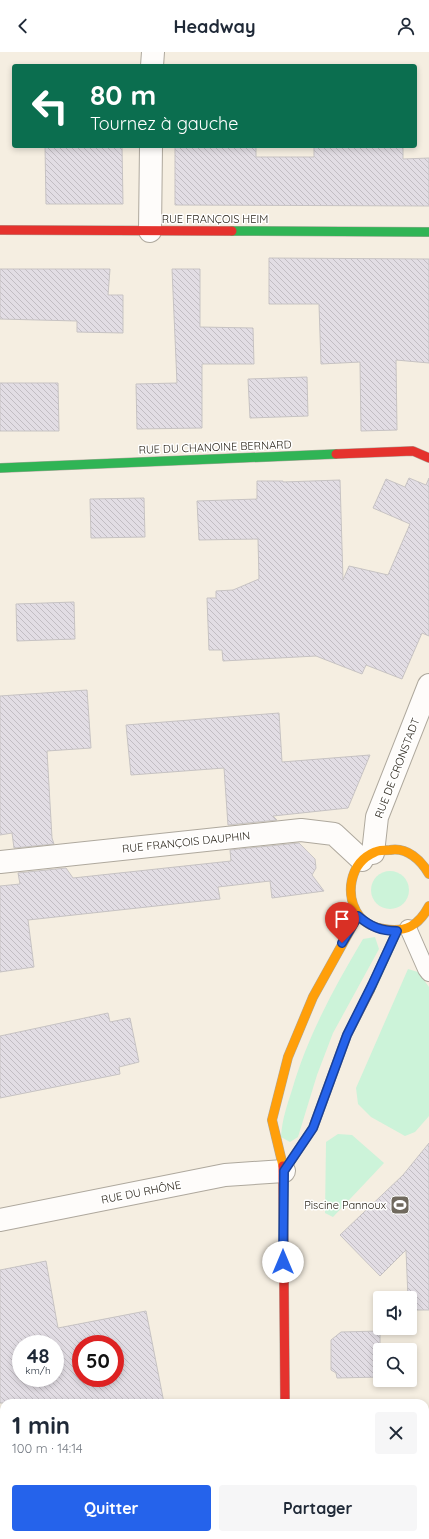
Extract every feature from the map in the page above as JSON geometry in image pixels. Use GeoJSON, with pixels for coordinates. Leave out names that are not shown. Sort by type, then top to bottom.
{"type":"FeatureCollection","features":[{"type":"Feature","properties":{"kind":"main road","name":"RUE FRANÇOIS HEIM"},"geometry":{"type":"LineString","coordinates":[[0,230],[429,232]]}},
{"type":"Feature","properties":{"kind":"main road","name":"RUE DU CHANOINE BERNARD"},"geometry":{"type":"LineString","coordinates":[[0,468],[413,451],[429,458]]}},
{"type":"Feature","properties":{"kind":"main road"},"geometry":{"type":"LineString","coordinates":[[429,874],[424,865],[414,856],[401,850],[386,849],[367,856],[355,870],[350,881],[349,893],[352,906],[358,916],[376,929],[387,931],[403,929],[418,922],[429,906]]}},
{"type":"Feature","properties":{"kind":"main road"},"geometry":{"type":"LineString","coordinates":[[285,1399],[284,1171],[272,1120],[288,1058],[313,996],[358,916]]}},
{"type":"Feature","properties":{"kind":"main road"},"geometry":{"type":"LineString","coordinates":[[284,1171],[313,1128],[347,1035],[372,985],[403,929]]}},
{"type":"Feature","properties":{"kind":"street"},"geometry":{"type":"LineString","coordinates":[[152,64],[153,52]]}},
{"type":"Feature","properties":{"kind":"street"},"geometry":{"type":"LineString","coordinates":[[150,231],[151,148]]}},
{"type":"Feature","properties":{"kind":"street","name":"RUE DE CRONSTADT"},"geometry":{"type":"LineString","coordinates":[[367,856],[377,817],[429,685]]}},
{"type":"Feature","properties":{"kind":"street","name":"RUE FRANÇOIS DAUPHIN"},"geometry":{"type":"LineString","coordinates":[[0,862],[301,830],[334,834],[367,856]]}},
{"type":"Feature","properties":{"kind":"street","name":"RUE DU RHÔNE"},"geometry":{"type":"LineString","coordinates":[[0,1220],[225,1175],[284,1171]]}},
{"type":"Feature","properties":{"kind":"lane"},"geometry":{"type":"LineString","coordinates":[[403,929],[429,973]]}},
{"type":"Feature","properties":{"kind":"green space"},"geometry":{"type":"Polygon","coordinates":[[[386,871],[394,871],[404,876],[408,883],[408,897],[404,904],[394,909],[386,909],[376,904],[374,901],[371,894],[371,886],[376,876],[379,874],[386,871]]]}},
{"type":"Feature","properties":{"kind":"green space"},"geometry":{"type":"Polygon","coordinates":[[[375,937],[379,949],[333,1033],[317,1075],[298,1137],[290,1142],[281,1137],[282,1125],[288,1101],[306,1050],[332,994],[363,939],[375,937]]]}},
{"type":"Feature","properties":{"kind":"green space"},"geometry":{"type":"Polygon","coordinates":[[[408,969],[418,972],[429,987],[429,1116],[415,1132],[405,1136],[371,1117],[358,1104],[356,1088],[408,969]]]}},
{"type":"Feature","properties":{"kind":"green space"},"geometry":{"type":"Polygon","coordinates":[[[338,1134],[352,1135],[384,1163],[333,1217],[325,1213],[326,1142],[338,1134]]]}},
{"type":"Feature","properties":{"kind":"building"},"geometry":{"type":"Polygon","coordinates":[[[45,148],[122,148],[123,204],[46,204],[45,148]]]}},
{"type":"Feature","properties":{"kind":"building"},"geometry":{"type":"Polygon","coordinates":[[[175,148],[256,148],[256,157],[314,157],[314,148],[403,148],[403,159],[429,158],[429,206],[175,205],[175,148]]]}},
{"type":"Feature","properties":{"kind":"building"},"geometry":{"type":"Polygon","coordinates":[[[269,258],[429,259],[429,363],[396,360],[397,430],[361,431],[360,362],[321,364],[319,304],[269,304],[269,258]]]}},
{"type":"Feature","properties":{"kind":"building"},"geometry":{"type":"Polygon","coordinates":[[[0,269],[110,269],[108,295],[123,295],[123,333],[77,332],[77,321],[0,319],[0,269]]]}},
{"type":"Feature","properties":{"kind":"building"},"geometry":{"type":"Polygon","coordinates":[[[172,269],[200,269],[200,327],[253,328],[254,364],[202,364],[202,428],[137,429],[136,384],[177,383],[172,269]]]}},
{"type":"Feature","properties":{"kind":"building"},"geometry":{"type":"Polygon","coordinates":[[[307,377],[308,416],[250,418],[248,379],[307,377]]]}},
{"type":"Feature","properties":{"kind":"building"},"geometry":{"type":"Polygon","coordinates":[[[0,383],[58,383],[59,431],[0,431],[0,383]]]}},
{"type":"Feature","properties":{"kind":"building"},"geometry":{"type":"Polygon","coordinates":[[[409,478],[426,485],[429,478],[429,636],[422,633],[402,679],[366,665],[362,674],[316,656],[223,661],[222,650],[209,650],[207,598],[216,598],[216,591],[233,590],[259,579],[258,539],[199,540],[197,501],[257,499],[257,481],[283,482],[340,480],[343,580],[349,566],[388,575],[410,524],[373,508],[386,479],[405,487],[409,478]]]}},
{"type":"Feature","properties":{"kind":"building"},"geometry":{"type":"Polygon","coordinates":[[[144,498],[145,537],[91,538],[90,499],[144,498]]]}},
{"type":"Feature","properties":{"kind":"building"},"geometry":{"type":"Polygon","coordinates":[[[74,602],[75,639],[17,641],[16,604],[74,602]]]}},
{"type":"Feature","properties":{"kind":"building"},"geometry":{"type":"Polygon","coordinates":[[[87,690],[91,748],[47,751],[52,838],[54,844],[14,848],[12,833],[0,835],[0,696],[87,690]]]}},
{"type":"Feature","properties":{"kind":"building"},"geometry":{"type":"Polygon","coordinates":[[[279,713],[282,762],[370,755],[348,808],[273,816],[277,820],[228,825],[224,768],[131,775],[126,725],[279,713]]]}},
{"type":"Feature","properties":{"kind":"building"},"geometry":{"type":"Polygon","coordinates":[[[299,843],[315,859],[316,868],[312,875],[324,891],[272,898],[270,881],[218,887],[220,899],[28,920],[34,967],[0,972],[0,886],[20,884],[18,873],[66,868],[73,878],[231,861],[230,850],[299,843]]]}},
{"type":"Feature","properties":{"kind":"building"},"geometry":{"type":"Polygon","coordinates":[[[108,1013],[110,1022],[130,1018],[139,1062],[119,1067],[120,1074],[0,1098],[0,1036],[108,1013]]]}},
{"type":"Feature","properties":{"kind":"building","name":"Piscine Pannoux"},"geometry":{"type":"Polygon","coordinates":[[[429,1143],[429,1310],[417,1310],[417,1291],[408,1291],[406,1250],[380,1276],[340,1235],[403,1175],[429,1143]]]}},
{"type":"Feature","properties":{"kind":"building"},"geometry":{"type":"Polygon","coordinates":[[[46,1261],[58,1328],[146,1311],[163,1399],[0,1399],[0,1270],[46,1261]]]}},
{"type":"Feature","properties":{"kind":"building"},"geometry":{"type":"Polygon","coordinates":[[[373,1331],[373,1335],[380,1335],[380,1343],[373,1343],[373,1377],[337,1378],[336,1373],[331,1370],[331,1340],[341,1332],[373,1331]]]}},
{"type":"Feature","properties":{"kind":"traffic: fast"},"geometry":{"type":"LineString","coordinates":[[232,231],[429,232]]}},
{"type":"Feature","properties":{"kind":"traffic: fast"},"geometry":{"type":"LineString","coordinates":[[0,468],[336,454]]}},
{"type":"Feature","properties":{"kind":"traffic: fast"},"geometry":{"type":"LineString","coordinates":[[370,990],[397,931]]}},
{"type":"Feature","properties":{"kind":"traffic: fast"},"geometry":{"type":"LineString","coordinates":[[270,1539],[281,1539]]}},
{"type":"Feature","properties":{"kind":"traffic: slow"},"geometry":{"type":"LineString","coordinates":[[429,874],[418,859],[408,853],[396,850],[378,851],[366,857],[359,864],[352,881],[351,890],[355,909],[362,919],[374,927],[399,930],[411,926],[421,918],[429,906]]}},
{"type":"Feature","properties":{"kind":"traffic: slow"},"geometry":{"type":"LineString","coordinates":[[283,1166],[272,1120],[288,1057],[313,997],[358,916]]}},
{"type":"Feature","properties":{"kind":"traffic: slow"},"geometry":{"type":"LineString","coordinates":[[284,1171],[313,1128],[347,1035],[370,990]]}},
{"type":"Feature","properties":{"kind":"traffic: jam"},"geometry":{"type":"LineString","coordinates":[[0,230],[232,231]]}},
{"type":"Feature","properties":{"kind":"traffic: jam"},"geometry":{"type":"LineString","coordinates":[[336,454],[413,451],[429,458]]}},
{"type":"Feature","properties":{"kind":"traffic: jam"},"geometry":{"type":"LineString","coordinates":[[283,1166],[285,1399]]}},
{"type":"Feature","properties":{"kind":"place","name":"Piscine Pannoux"},"geometry":{"type":"Point","coordinates":[400,1205]}},
{"type":"Feature","properties":{"kind":"route"},"geometry":{"type":"LineString","coordinates":[[283,1262],[284,1171],[313,1128],[347,1035],[397,931],[376,929],[358,916],[342,943]]}}]}
